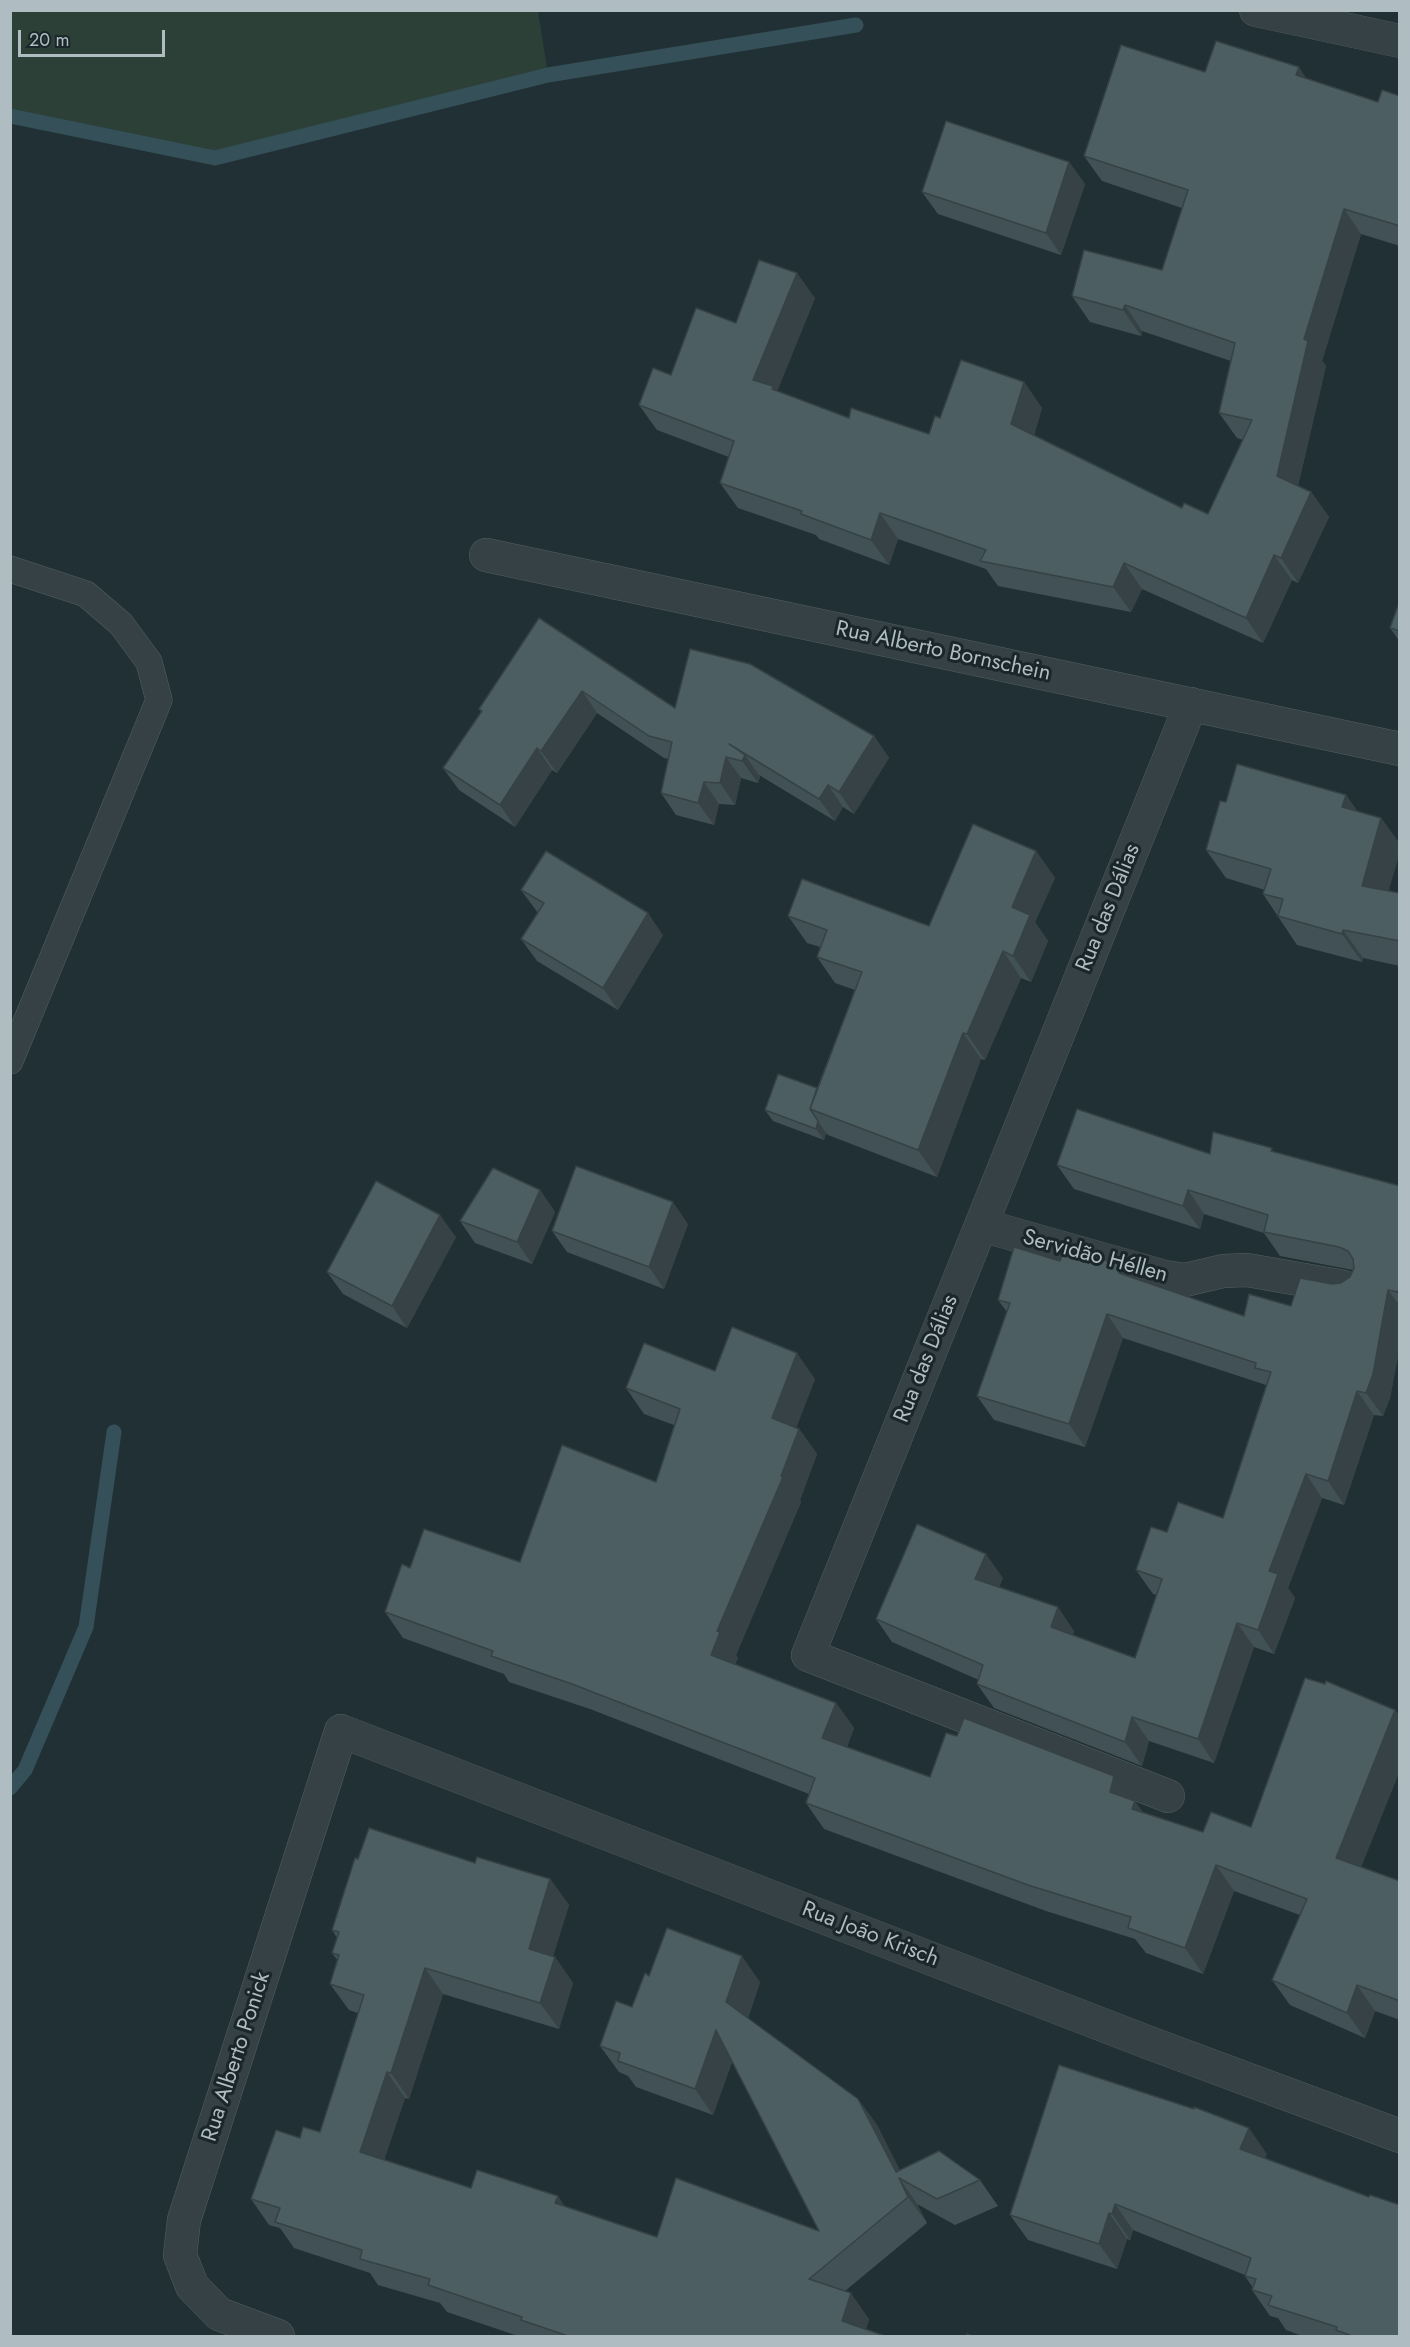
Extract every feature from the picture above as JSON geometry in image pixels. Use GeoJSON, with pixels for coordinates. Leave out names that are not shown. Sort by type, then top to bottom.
{"type":"FeatureCollection","features":[{"type":"Feature","properties":{"kind":"street"},"geometry":{"type":"LineString","coordinates":[[1256,10],[1400,41]]}},
{"type":"Feature","properties":{"kind":"street","name":"Rua Alberto Bornschein"},"geometry":{"type":"LineString","coordinates":[[486,555],[1400,749]]}},
{"type":"Feature","properties":{"kind":"street","name":"Rua das Dálias"},"geometry":{"type":"LineString","coordinates":[[1168,1796],[808,1655],[1191,704]]}},
{"type":"Feature","properties":{"kind":"street","name":"Servidão Héllen"},"geometry":{"type":"LineString","coordinates":[[981,1225],[1165,1277],[1185,1280],[1223,1271],[1247,1270],[1352,1288]]}},
{"type":"Feature","properties":{"kind":"street","name":"Rua João Krisch"},"geometry":{"type":"LineString","coordinates":[[341,1731],[1147,2042],[1400,2136]]}},
{"type":"Feature","properties":{"kind":"street","name":"Rua Alberto Ponick"},"geometry":{"type":"LineString","coordinates":[[278,2337],[219,2314],[192,2286],[180,2255],[184,2220],[341,1731]]}},
{"type":"Feature","properties":{"kind":"lane"},"geometry":{"type":"LineString","coordinates":[[10,569],[86,594],[122,624],[148,662],[159,700],[10,1061]]}},
{"type":"Feature","properties":{"kind":"green space"},"geometry":{"type":"Polygon","coordinates":[[[10,11],[538,11],[548,75],[215,158],[11,116],[10,11]]]}},
{"type":"Feature","properties":{"kind":"building"},"geometry":{"type":"Polygon","coordinates":[[[1216,41],[1299,67],[1296,75],[1378,102],[1382,90],[1400,96],[1400,226],[1344,209],[1304,339],[1308,341],[1277,476],[1311,492],[1281,558],[1274,555],[1246,618],[1124,563],[1113,587],[980,561],[986,550],[880,513],[871,540],[801,514],[802,511],[720,483],[734,441],[639,405],[653,368],[671,375],[696,308],[736,323],[759,260],[797,273],[753,380],[849,418],[851,408],[929,434],[935,416],[940,418],[961,360],[1024,382],[1011,424],[1182,508],[1184,503],[1208,514],[1252,420],[1219,413],[1235,343],[1125,305],[1123,310],[1072,296],[1084,250],[1162,270],[1188,190],[1084,156],[1121,45],[1205,72],[1216,41]]]}},
{"type":"Feature","properties":{"kind":"building"},"geometry":{"type":"Polygon","coordinates":[[[946,121],[1069,162],[1046,233],[922,192],[946,121]]]}},
{"type":"Feature","properties":{"kind":"building"},"geometry":{"type":"Polygon","coordinates":[[[1400,600],[1400,631],[1390,628],[1400,600]]]}},
{"type":"Feature","properties":{"kind":"building"},"geometry":{"type":"Polygon","coordinates":[[[539,618],[675,708],[690,649],[750,664],[874,736],[839,792],[828,785],[819,799],[729,744],[745,755],[742,761],[726,757],[720,783],[704,782],[698,803],[661,793],[672,742],[649,736],[582,691],[541,751],[537,748],[500,805],[443,768],[482,711],[479,709],[539,618]]]}},
{"type":"Feature","properties":{"kind":"building"},"geometry":{"type":"Polygon","coordinates":[[[1237,764],[1346,795],[1342,807],[1381,818],[1362,886],[1400,893],[1400,941],[1343,930],[1342,934],[1278,916],[1283,899],[1263,894],[1271,869],[1206,850],[1220,801],[1226,802],[1237,764]]]}},
{"type":"Feature","properties":{"kind":"building"},"geometry":{"type":"Polygon","coordinates":[[[973,824],[1036,851],[1012,907],[1030,915],[1013,956],[1003,951],[967,1034],[963,1033],[918,1150],[810,1109],[862,972],[817,957],[827,930],[788,916],[802,879],[929,926],[973,824]]]}},
{"type":"Feature","properties":{"kind":"building"},"geometry":{"type":"Polygon","coordinates":[[[546,851],[648,913],[603,988],[521,939],[544,903],[521,890],[546,851]]]}},
{"type":"Feature","properties":{"kind":"building"},"geometry":{"type":"Polygon","coordinates":[[[778,1074],[817,1088],[810,1109],[818,1121],[816,1129],[765,1110],[778,1074]]]}},
{"type":"Feature","properties":{"kind":"building"},"geometry":{"type":"Polygon","coordinates":[[[1077,1109],[1210,1154],[1213,1132],[1272,1148],[1271,1151],[1400,1186],[1400,1285],[1398,1292],[1388,1290],[1373,1374],[1366,1393],[1357,1391],[1328,1481],[1306,1474],[1269,1571],[1278,1574],[1258,1630],[1237,1623],[1198,1739],[1132,1717],[1125,1742],[977,1684],[983,1665],[876,1619],[917,1524],[986,1554],[975,1579],[1058,1607],[1051,1627],[1135,1658],[1162,1579],[1136,1570],[1151,1527],[1167,1532],[1178,1502],[1223,1518],[1271,1372],[1255,1368],[1256,1363],[1107,1314],[1069,1424],[977,1396],[1010,1303],[998,1300],[1014,1247],[1060,1261],[1064,1249],[1122,1265],[1119,1273],[1244,1316],[1249,1294],[1291,1306],[1300,1278],[1332,1284],[1341,1283],[1350,1277],[1354,1268],[1353,1259],[1348,1251],[1339,1247],[1264,1232],[1268,1215],[1188,1190],[1183,1206],[1057,1165],[1077,1109]]]}},
{"type":"Feature","properties":{"kind":"building"},"geometry":{"type":"Polygon","coordinates":[[[576,1166],[673,1202],[649,1267],[552,1231],[576,1166]]]}},
{"type":"Feature","properties":{"kind":"building"},"geometry":{"type":"Polygon","coordinates":[[[493,1168],[540,1190],[517,1242],[460,1221],[493,1168]]]}},
{"type":"Feature","properties":{"kind":"building"},"geometry":{"type":"Polygon","coordinates":[[[376,1181],[440,1215],[392,1306],[327,1272],[376,1181]]]}},
{"type":"Feature","properties":{"kind":"building"},"geometry":{"type":"Polygon","coordinates":[[[732,1327],[797,1353],[772,1418],[799,1429],[781,1476],[783,1477],[717,1631],[720,1632],[711,1655],[836,1703],[822,1738],[930,1777],[946,1733],[957,1736],[964,1718],[1114,1776],[1110,1792],[1135,1801],[1132,1809],[1203,1832],[1211,1812],[1251,1827],[1305,1678],[1325,1684],[1326,1681],[1395,1710],[1336,1858],[1400,1881],[1400,2001],[1357,1985],[1347,2013],[1272,1980],[1307,1899],[1216,1865],[1185,1948],[1128,1928],[1131,1917],[1028,1885],[806,1803],[815,1778],[572,1684],[491,1656],[493,1651],[385,1612],[402,1564],[410,1568],[424,1529],[520,1562],[562,1445],[656,1482],[680,1409],[626,1388],[644,1343],[715,1371],[732,1327]]]}},
{"type":"Feature","properties":{"kind":"building"},"geometry":{"type":"Polygon","coordinates":[[[369,1828],[475,1863],[477,1857],[550,1879],[529,1949],[555,1957],[540,2003],[425,1968],[391,2073],[387,2072],[360,2152],[471,2188],[477,2170],[558,2196],[555,2203],[657,2237],[676,2178],[819,2231],[716,2030],[695,2089],[618,2061],[620,2053],[600,2046],[616,2001],[632,2007],[645,1973],[649,1976],[667,1928],[742,1956],[726,2002],[858,2099],[896,2172],[939,2151],[980,2180],[937,2199],[899,2178],[908,2197],[809,2279],[851,2293],[842,2321],[888,2337],[571,2337],[521,2320],[522,2317],[428,2285],[430,2279],[360,2259],[362,2250],[275,2222],[280,2208],[251,2199],[276,2130],[300,2138],[303,2127],[320,2132],[364,1995],[330,1984],[339,1955],[332,1953],[339,1932],[332,1930],[355,1858],[358,1859],[369,1828]]]}},
{"type":"Feature","properties":{"kind":"building"},"geometry":{"type":"Polygon","coordinates":[[[1059,2065],[1194,2109],[1194,2107],[1249,2128],[1240,2149],[1369,2197],[1370,2195],[1400,2205],[1400,2337],[1355,2337],[1336,2330],[1337,2327],[1268,2305],[1272,2296],[1252,2290],[1256,2279],[1245,2276],[1251,2258],[1115,2204],[1112,2214],[1109,2213],[1099,2244],[1010,2215],[1059,2065]]]}},
{"type":"Feature","properties":{"kind":"waterway"},"geometry":{"type":"LineString","coordinates":[[10,116],[215,158],[548,75],[856,25]]}},
{"type":"Feature","properties":{"kind":"waterway"},"geometry":{"type":"LineString","coordinates":[[10,1788],[25,1770],[86,1627],[114,1432]]}}]}
